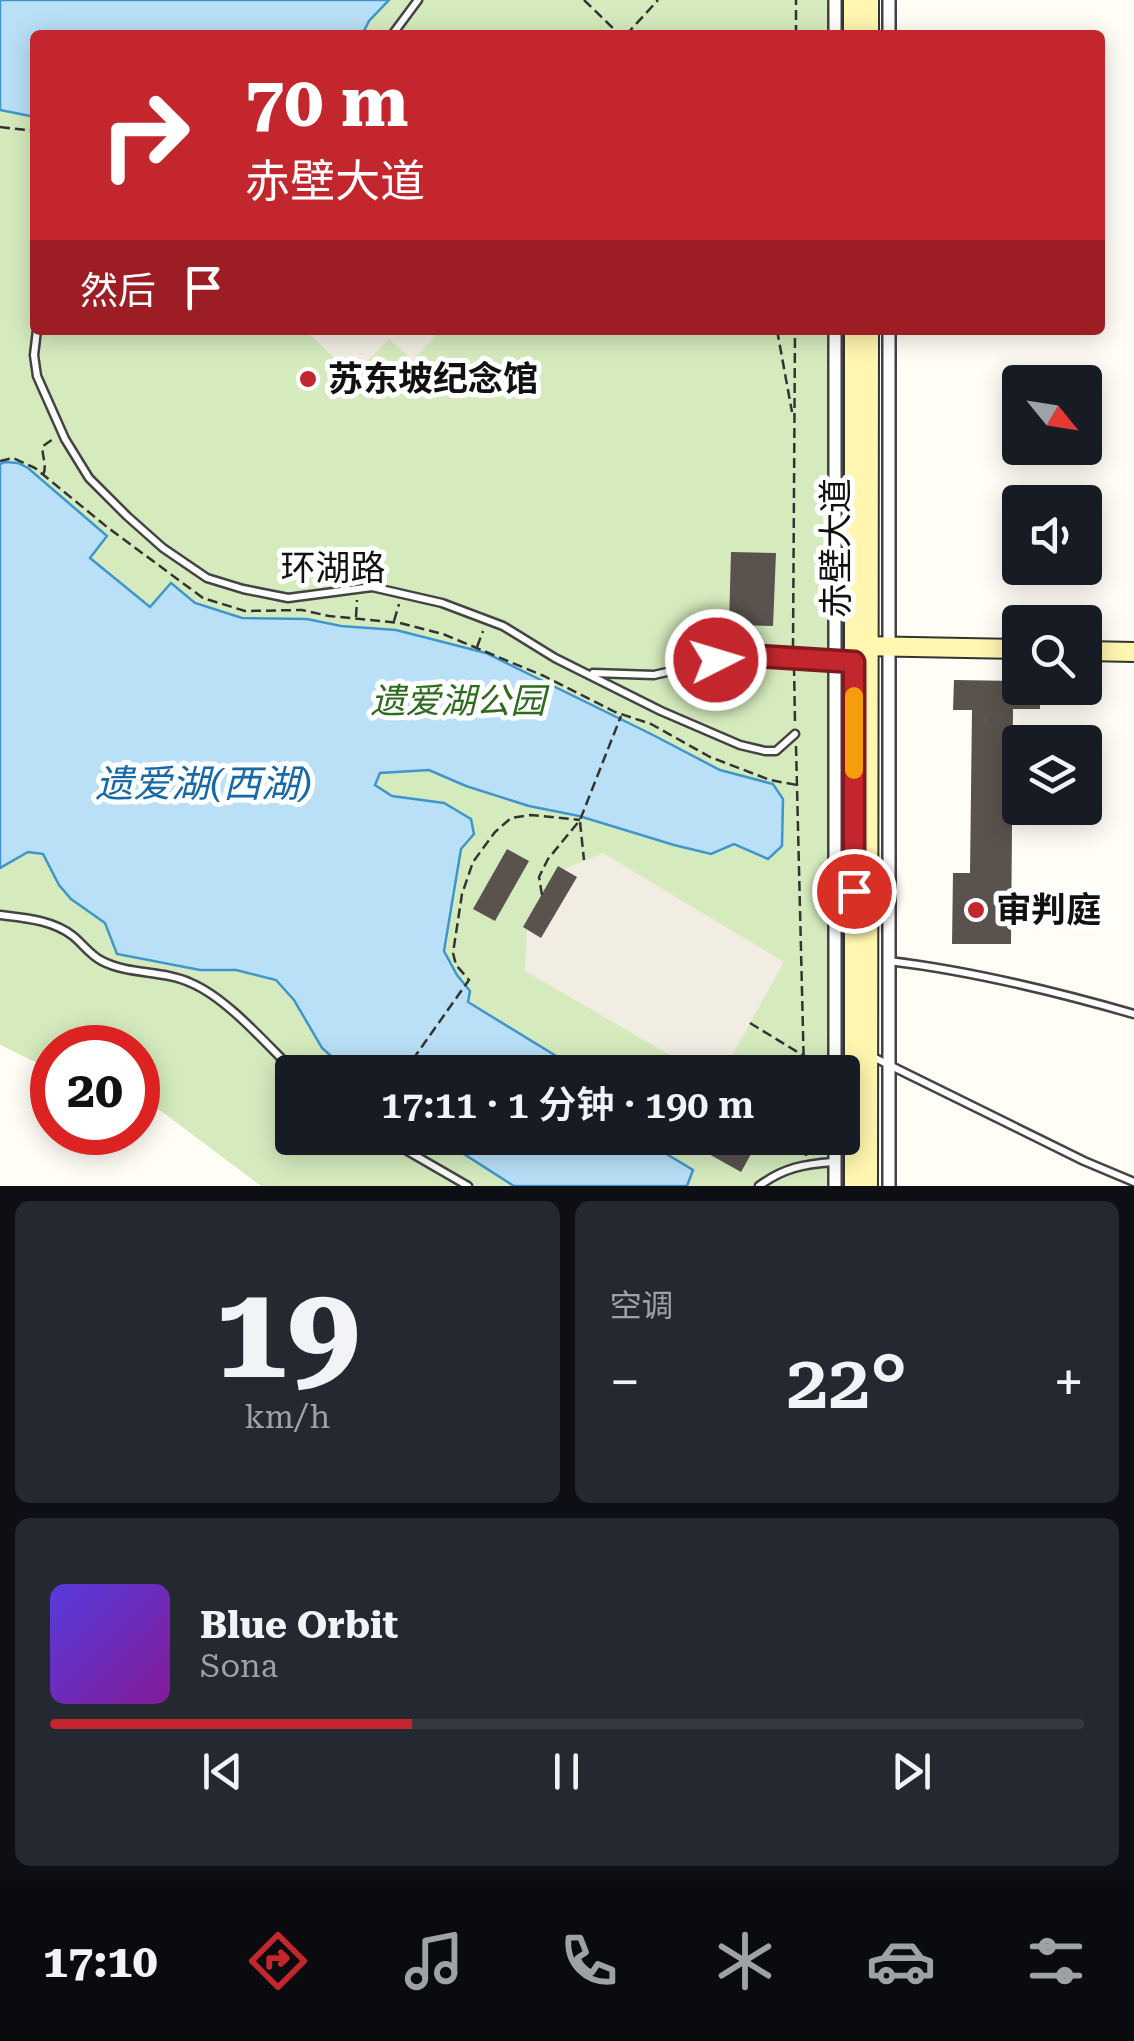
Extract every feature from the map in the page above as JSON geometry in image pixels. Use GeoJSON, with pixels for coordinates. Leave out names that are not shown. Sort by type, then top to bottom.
{"type":"FeatureCollection","features":[{"type":"Feature","properties":{"kind":"main road"},"geometry":{"type":"LineString","coordinates":[[854,0],[854,30]]}},
{"type":"Feature","properties":{"kind":"main road"},"geometry":{"type":"LineString","coordinates":[[869,0],[869,30]]}},
{"type":"Feature","properties":{"kind":"main road","name":"赤壁大道"},"geometry":{"type":"LineString","coordinates":[[854,335],[868,1186]]}},
{"type":"Feature","properties":{"kind":"main road","name":"赤壁大道"},"geometry":{"type":"LineString","coordinates":[[854,1186],[859,651],[868,335]]}},
{"type":"Feature","properties":{"kind":"main road"},"geometry":{"type":"LineString","coordinates":[[859,651],[890,646],[1002,649]]}},
{"type":"Feature","properties":{"kind":"main road"},"geometry":{"type":"LineString","coordinates":[[1102,651],[1134,652]]}},
{"type":"Feature","properties":{"kind":"street"},"geometry":{"type":"LineString","coordinates":[[835,0],[835,30]]}},
{"type":"Feature","properties":{"kind":"street"},"geometry":{"type":"LineString","coordinates":[[889,0],[889,30]]}},
{"type":"Feature","properties":{"kind":"street"},"geometry":{"type":"LineString","coordinates":[[835,335],[835,1055]]}},
{"type":"Feature","properties":{"kind":"street"},"geometry":{"type":"LineString","coordinates":[[889,1186],[890,335]]}},
{"type":"Feature","properties":{"kind":"street"},"geometry":{"type":"LineString","coordinates":[[834,1155],[834,1186]]}},
{"type":"Feature","properties":{"kind":"lane"},"geometry":{"type":"LineString","coordinates":[[396,30],[418,0]]}},
{"type":"Feature","properties":{"kind":"lane","name":"环湖路"},"geometry":{"type":"LineString","coordinates":[[36,335],[34,355],[38,376],[62,433],[89,478],[163,548],[207,578],[288,598],[372,587],[442,603],[503,626],[556,658],[740,746],[776,751],[795,734]]}},
{"type":"Feature","properties":{"kind":"lane"},"geometry":{"type":"LineString","coordinates":[[588,673],[654,675],[740,655],[835,660],[859,651]]}},
{"type":"Feature","properties":{"kind":"lane"},"geometry":{"type":"LineString","coordinates":[[0,915],[58,927],[100,960],[118,967],[193,983],[218,999],[277,1055]]}},
{"type":"Feature","properties":{"kind":"lane"},"geometry":{"type":"LineString","coordinates":[[890,962],[1004,980],[1134,1014]]}},
{"type":"Feature","properties":{"kind":"lane"},"geometry":{"type":"LineString","coordinates":[[868,1055],[1134,1182]]}},
{"type":"Feature","properties":{"kind":"lane"},"geometry":{"type":"LineString","coordinates":[[414,1155],[468,1186]]}},
{"type":"Feature","properties":{"kind":"lane"},"geometry":{"type":"LineString","coordinates":[[759,1186],[786,1169],[834,1162]]}},
{"type":"Feature","properties":{"kind":"path"},"geometry":{"type":"LineString","coordinates":[[584,0],[617,30]]}},
{"type":"Feature","properties":{"kind":"path"},"geometry":{"type":"LineString","coordinates":[[628,30],[658,0]]}},
{"type":"Feature","properties":{"kind":"path"},"geometry":{"type":"LineString","coordinates":[[796,0],[796,30]]}},
{"type":"Feature","properties":{"kind":"path"},"geometry":{"type":"LineString","coordinates":[[0,127],[30,130]]}},
{"type":"Feature","properties":{"kind":"path"},"geometry":{"type":"LineString","coordinates":[[778,335],[794,422]]}},
{"type":"Feature","properties":{"kind":"path"},"geometry":{"type":"LineString","coordinates":[[795,335],[793,656],[804,1055]]}},
{"type":"Feature","properties":{"kind":"path"},"geometry":{"type":"LineString","coordinates":[[43,475],[43,446],[62,433]]}},
{"type":"Feature","properties":{"kind":"path"},"geometry":{"type":"LineString","coordinates":[[0,461],[21,460],[203,598],[245,611],[302,610],[394,622],[443,634],[650,724],[710,757],[796,786]]}},
{"type":"Feature","properties":{"kind":"path"},"geometry":{"type":"LineString","coordinates":[[356,618],[358,588]]}},
{"type":"Feature","properties":{"kind":"path"},"geometry":{"type":"LineString","coordinates":[[394,622],[402,593]]}},
{"type":"Feature","properties":{"kind":"path"},"geometry":{"type":"LineString","coordinates":[[476,647],[488,621]]}},
{"type":"Feature","properties":{"kind":"path"},"geometry":{"type":"LineString","coordinates":[[542,895],[539,878],[548,860],[580,820],[621,714]]}},
{"type":"Feature","properties":{"kind":"path"},"geometry":{"type":"LineString","coordinates":[[416,1055],[467,984],[453,954],[462,894],[472,862],[511,818],[531,815],[580,820]]}},
{"type":"Feature","properties":{"kind":"path"},"geometry":{"type":"LineString","coordinates":[[580,820],[584,860]]}},
{"type":"Feature","properties":{"kind":"path"},"geometry":{"type":"LineString","coordinates":[[750,1023],[802,1055]]}},
{"type":"Feature","properties":{"kind":"path"},"geometry":{"type":"LineString","coordinates":[[806,1155],[806,1164]]}},
{"type":"Feature","properties":{"kind":"green space","name":"遗爱湖公园"},"geometry":{"type":"Polygon","coordinates":[[[0,0],[830,0],[830,30],[30,30],[30,335],[830,335],[830,1055],[275,1055],[275,1155],[830,1155],[830,1186],[261,1186],[160,1110],[160,1025],[30,1025],[30,1059],[0,1045],[0,0]]]}},
{"type":"Feature","properties":{"kind":"shaded area"},"geometry":{"type":"Polygon","coordinates":[[[310,335],[436,335],[413,360],[389,339],[353,376],[310,335]]]}},
{"type":"Feature","properties":{"kind":"shaded area"},"geometry":{"type":"Polygon","coordinates":[[[603,853],[784,962],[732,1055],[670,1055],[525,971],[527,929],[562,870],[603,853]]]}},
{"type":"Feature","properties":{"kind":"water"},"geometry":{"type":"Polygon","coordinates":[[[0,0],[389,0],[364,30],[30,30],[30,116],[0,110],[0,0]]]}},
{"type":"Feature","properties":{"kind":"water","name":"遗爱湖(西湖)"},"geometry":{"type":"Polygon","coordinates":[[[18,463],[28,468],[107,536],[90,558],[150,607],[171,583],[195,603],[242,618],[307,619],[396,630],[486,653],[720,770],[773,784],[783,799],[782,846],[768,859],[734,844],[711,854],[579,816],[529,806],[429,770],[380,773],[375,785],[392,796],[444,803],[471,819],[474,834],[461,849],[444,951],[470,991],[468,1002],[554,1055],[330,1055],[276,980],[236,970],[200,970],[117,954],[105,923],[71,899],[43,854],[28,852],[0,868],[0,464],[18,463]]]}},
{"type":"Feature","properties":{"kind":"water"},"geometry":{"type":"Polygon","coordinates":[[[466,1155],[668,1155],[693,1170],[687,1186],[514,1186],[466,1155]]]}},
{"type":"Feature","properties":{"kind":"building"},"geometry":{"type":"Polygon","coordinates":[[[731,552],[776,553],[773,626],[729,625],[731,552]]]}},
{"type":"Feature","properties":{"kind":"building"},"geometry":{"type":"Polygon","coordinates":[[[954,680],[1002,681],[1002,705],[1040,705],[1040,709],[1013,709],[1013,725],[1002,725],[1002,825],[1012,825],[1011,944],[952,944],[953,873],[970,873],[972,710],[953,710],[954,680]]]}},
{"type":"Feature","properties":{"kind":"building"},"geometry":{"type":"Polygon","coordinates":[[[507,849],[529,861],[495,921],[473,909],[507,849]]]}},
{"type":"Feature","properties":{"kind":"building"},"geometry":{"type":"Polygon","coordinates":[[[558,866],[577,877],[541,938],[523,927],[558,866]]]}},
{"type":"Feature","properties":{"kind":"building"},"geometry":{"type":"Polygon","coordinates":[[[710,1155],[750,1155],[741,1172],[710,1155]]]}},
{"type":"Feature","properties":{"kind":"slow traffic"},"geometry":{"type":"LineString","coordinates":[[854,696],[854,770]]}},
{"type":"Feature","properties":{"kind":"place","name":"苏东坡纪念馆"},"geometry":{"type":"Point","coordinates":[308,379]}},
{"type":"Feature","properties":{"kind":"place","name":"审判庭"},"geometry":{"type":"Point","coordinates":[976,910]}},
{"type":"Feature","properties":{"kind":"route"},"geometry":{"type":"LineString","coordinates":[[716,660],[740,655],[854,662],[854,891]]}}]}
